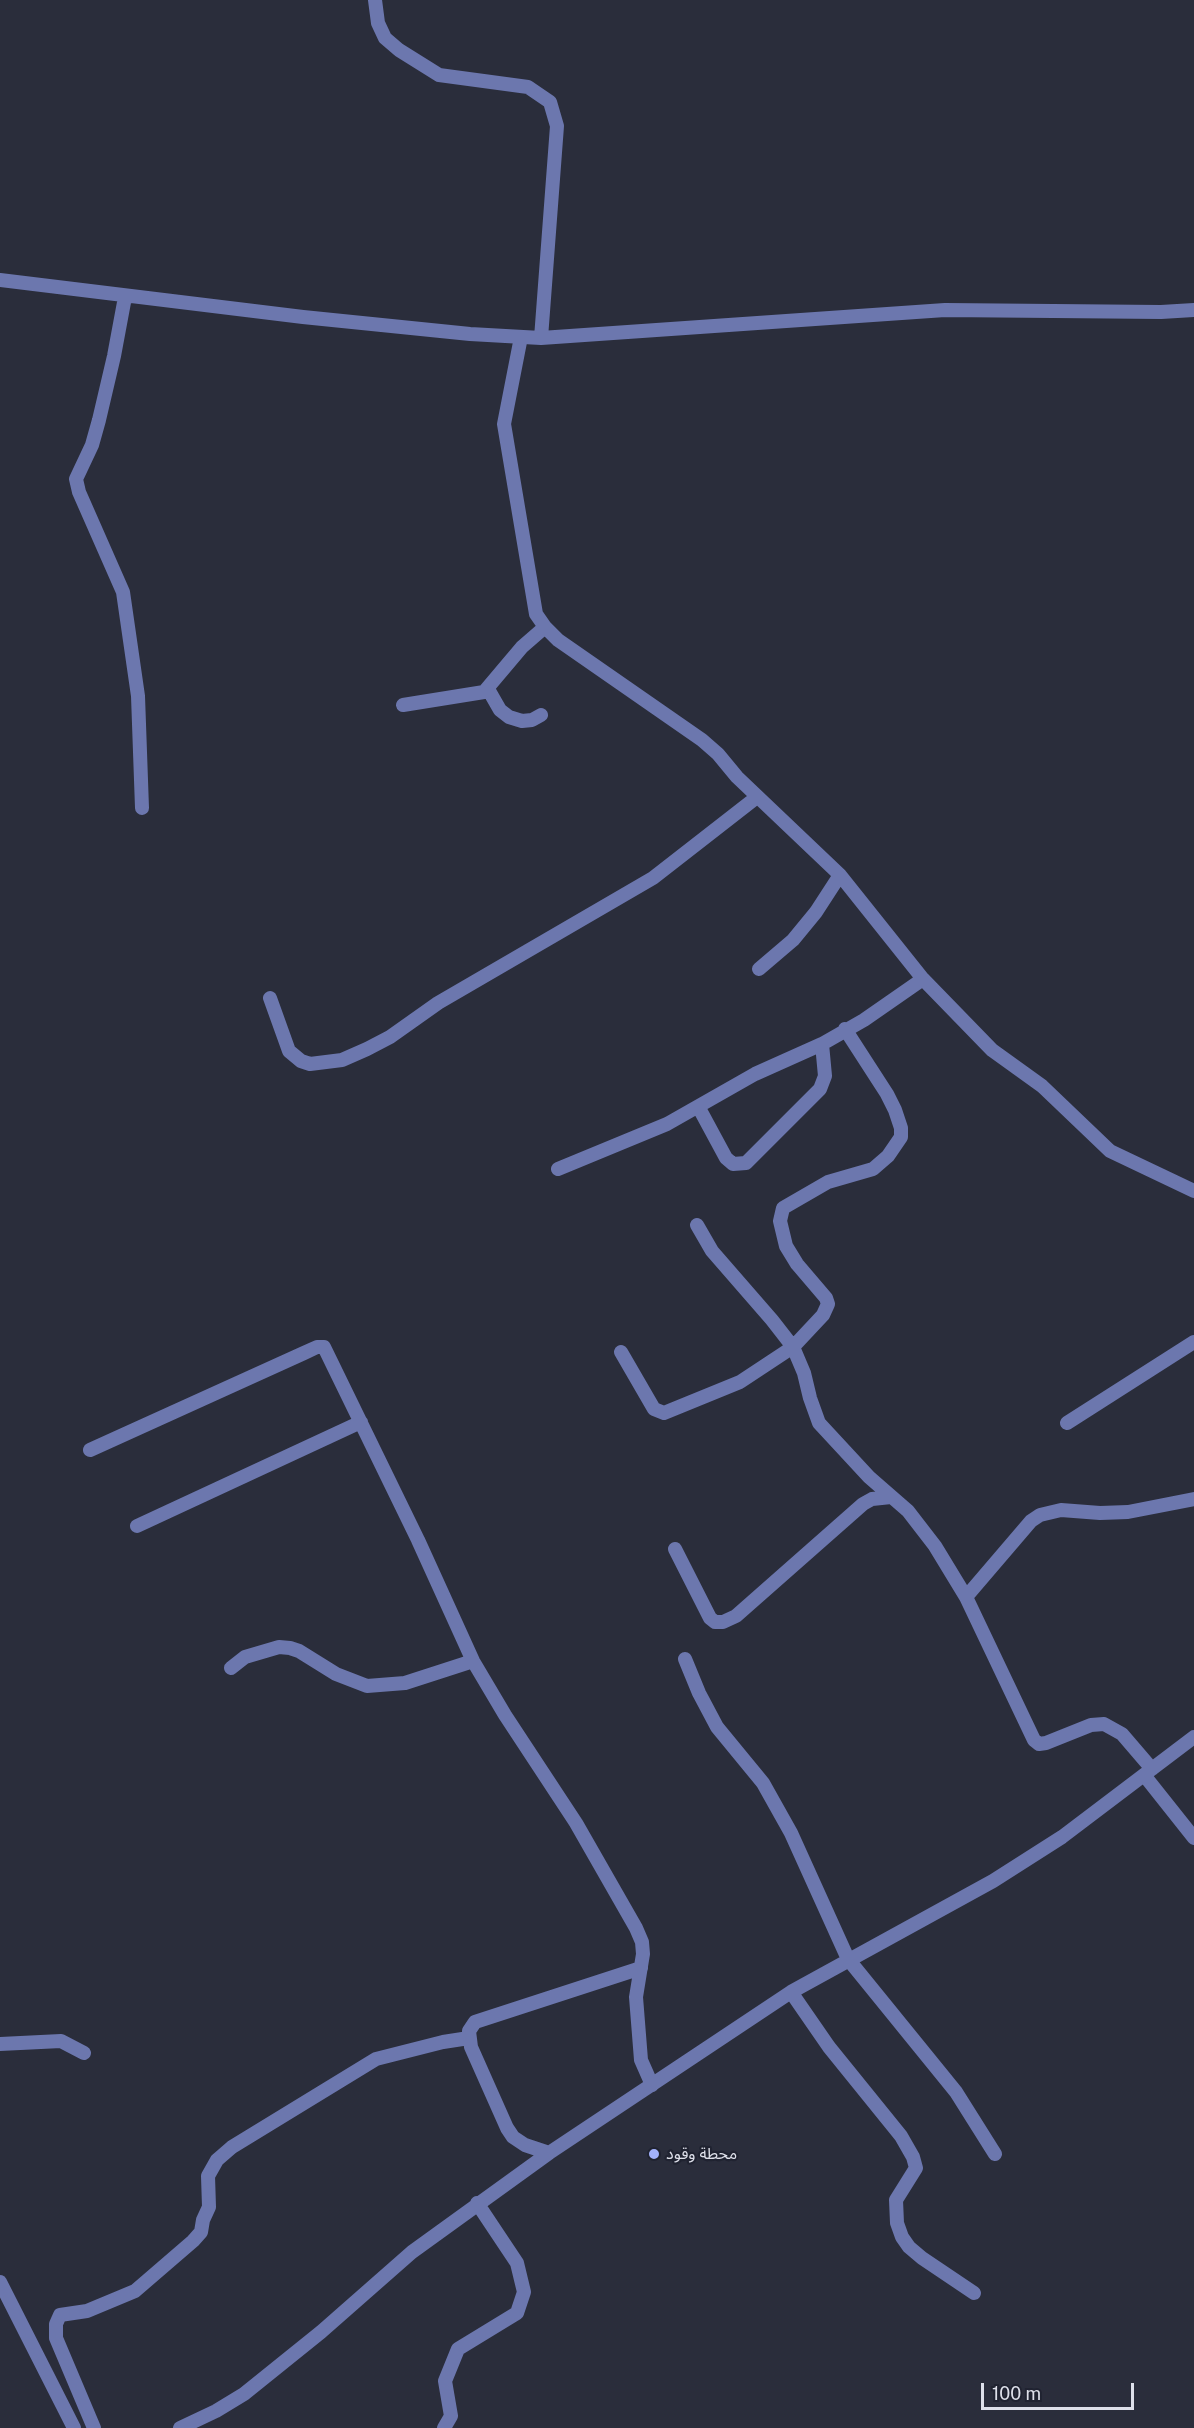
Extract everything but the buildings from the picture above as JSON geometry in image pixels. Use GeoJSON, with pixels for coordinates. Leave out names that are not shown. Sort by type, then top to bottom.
{"type":"FeatureCollection","features":[{"type":"Feature","properties":{"kind":"street"},"geometry":{"type":"LineString","coordinates":[[375,0],[378,23],[384,38],[399,51],[439,75],[528,87],[550,102],[557,126],[541,338]]}},
{"type":"Feature","properties":{"kind":"street"},"geometry":{"type":"LineString","coordinates":[[0,280],[125,297],[470,334],[541,338],[945,310],[1161,312],[1194,310]]}},
{"type":"Feature","properties":{"kind":"street"},"geometry":{"type":"LineString","coordinates":[[125,297],[99,420],[92,445],[76,479],[79,492],[123,592],[138,696],[142,808]]}},
{"type":"Feature","properties":{"kind":"street"},"geometry":{"type":"LineString","coordinates":[[521,337],[504,424],[536,614],[545,627],[558,640],[702,740],[718,754],[757,797],[840,875],[923,979],[992,1050],[1042,1086],[1110,1151],[1194,1191]]}},
{"type":"Feature","properties":{"kind":"street"},"geometry":{"type":"LineString","coordinates":[[403,705],[475,694],[488,689],[522,647],[545,627]]}},
{"type":"Feature","properties":{"kind":"street"},"geometry":{"type":"LineString","coordinates":[[488,689],[500,710],[509,717],[522,722],[541,716]]}},
{"type":"Feature","properties":{"kind":"street"},"geometry":{"type":"LineString","coordinates":[[270,998],[289,1051],[301,1061],[310,1064],[342,1060],[390,1037],[438,1003],[653,878],[757,797]]}},
{"type":"Feature","properties":{"kind":"street"},"geometry":{"type":"LineString","coordinates":[[759,969],[793,940],[816,912],[840,875]]}},
{"type":"Feature","properties":{"kind":"street"},"geometry":{"type":"LineString","coordinates":[[558,1169],[646,1134],[699,1108],[755,1074],[822,1044],[864,1020],[923,979]]}},
{"type":"Feature","properties":{"kind":"street"},"geometry":{"type":"LineString","coordinates":[[621,1353],[654,1409],[664,1413],[740,1382],[793,1347],[823,1315],[828,1304],[820,1290],[791,1256],[780,1221],[783,1208],[828,1182],[873,1169],[888,1156],[900,1137],[901,1128],[887,1094],[845,1029]]}},
{"type":"Feature","properties":{"kind":"street"},"geometry":{"type":"LineString","coordinates":[[699,1108],[726,1158],[733,1164],[746,1163],[820,1089],[825,1076],[822,1044]]}},
{"type":"Feature","properties":{"kind":"street"},"geometry":{"type":"LineString","coordinates":[[698,1225],[712,1251],[793,1347],[804,1373],[819,1423],[851,1459],[908,1511],[921,1526],[966,1597],[1034,1740],[1039,1744],[1046,1743],[1091,1725],[1104,1724],[1122,1734],[1194,1838]]}},
{"type":"Feature","properties":{"kind":"street"},"geometry":{"type":"LineString","coordinates":[[1067,1423],[1194,1342]]}},
{"type":"Feature","properties":{"kind":"street"},"geometry":{"type":"LineString","coordinates":[[90,1450],[317,1347],[324,1347],[473,1661],[505,1715],[576,1823],[636,1928],[642,1942],[641,1968],[636,1997],[641,2060],[652,2085]]}},
{"type":"Feature","properties":{"kind":"street"},"geometry":{"type":"LineString","coordinates":[[137,1526],[361,1422]]}},
{"type":"Feature","properties":{"kind":"street"},"geometry":{"type":"LineString","coordinates":[[675,1549],[710,1618],[716,1622],[723,1622],[744,1608],[863,1504],[872,1499],[891,1497]]}},
{"type":"Feature","properties":{"kind":"street"},"geometry":{"type":"LineString","coordinates":[[966,1597],[1031,1521],[1040,1515],[1061,1510],[1100,1513],[1128,1512],[1194,1499]]}},
{"type":"Feature","properties":{"kind":"street"},"geometry":{"type":"LineString","coordinates":[[231,1668],[245,1657],[279,1647],[290,1648],[299,1651],[336,1674],[367,1686],[405,1683],[473,1661]]}},
{"type":"Feature","properties":{"kind":"street"},"geometry":{"type":"LineString","coordinates":[[685,1659],[699,1693],[717,1726],[764,1783],[791,1833],[848,1959],[956,2092],[995,2154]]}},
{"type":"Feature","properties":{"kind":"street"},"geometry":{"type":"LineString","coordinates":[[180,2428],[244,2394],[321,2332],[412,2252],[549,2153],[791,1992],[993,1881],[1062,1837],[1194,1737]]}},
{"type":"Feature","properties":{"kind":"street"},"geometry":{"type":"LineString","coordinates":[[549,2153],[525,2145],[513,2137],[507,2128],[468,2038],[469,2031],[475,2022],[641,1968]]}},
{"type":"Feature","properties":{"kind":"street"},"geometry":{"type":"LineString","coordinates":[[791,1992],[829,2047],[901,2136],[913,2157],[916,2168],[896,2200],[897,2223],[902,2237],[909,2247],[922,2258],[974,2293]]}},
{"type":"Feature","properties":{"kind":"street"},"geometry":{"type":"LineString","coordinates":[[94,2428],[56,2338],[56,2324],[60,2315],[87,2311],[135,2291],[193,2241],[201,2232],[209,2207],[208,2176],[217,2160],[232,2146],[376,2060],[443,2042],[468,2038]]}},
{"type":"Feature","properties":{"kind":"street"},"geometry":{"type":"LineString","coordinates":[[0,2044],[61,2041],[84,2053]]}},
{"type":"Feature","properties":{"kind":"street"},"geometry":{"type":"LineString","coordinates":[[444,2428],[450,2415],[445,2381],[458,2349],[517,2313],[524,2292],[517,2263],[477,2203]]}},
{"type":"Feature","properties":{"kind":"street"},"geometry":{"type":"LineString","coordinates":[[0,2282],[74,2428]]}},
{"type":"Feature","properties":{"kind":"place","name":"محطة وقود"},"geometry":{"type":"Point","coordinates":[654,2154]}}]}
